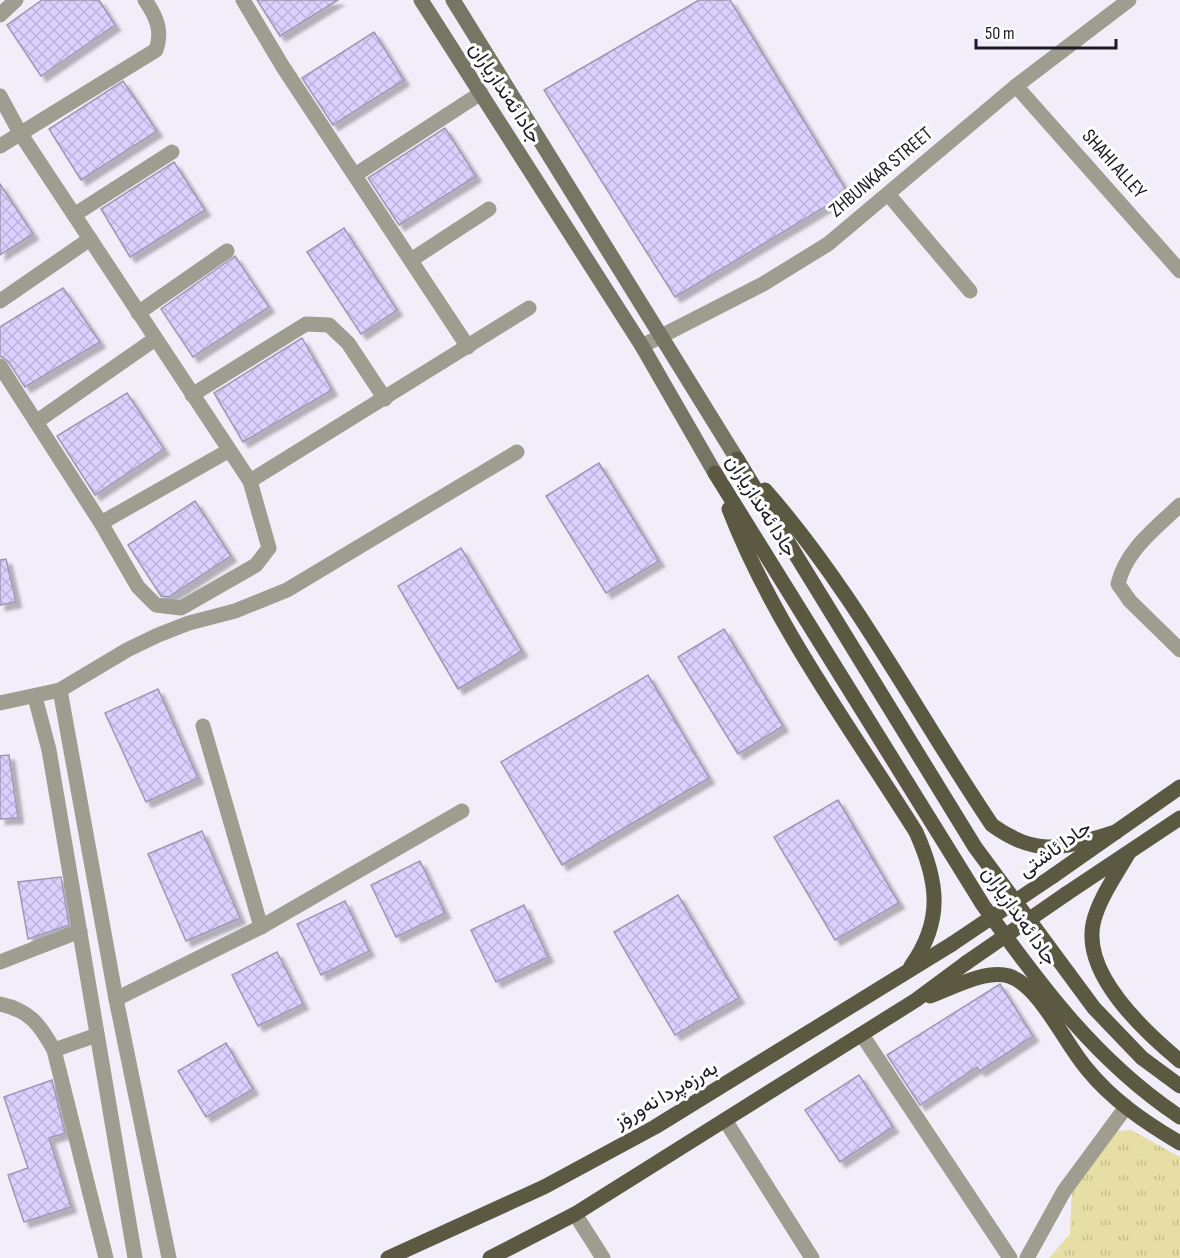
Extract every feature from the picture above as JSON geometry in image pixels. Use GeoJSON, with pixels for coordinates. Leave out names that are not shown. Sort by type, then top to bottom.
{"type":"FeatureCollection","features":[{"type":"Feature","properties":{"kind":"main road","name":"جادا ئەندازیاران"},"geometry":{"type":"LineString","coordinates":[[421,0],[642,346],[715,473],[983,905],[1075,1027],[1105,1058],[1146,1094],[1180,1117]]}},
{"type":"Feature","properties":{"kind":"main road","name":"جادا ئەندازیاران"},"geometry":{"type":"LineString","coordinates":[[453,0],[975,847],[1094,1008],[1142,1058],[1180,1086]]}},
{"type":"Feature","properties":{"kind":"main road"},"geometry":{"type":"LineString","coordinates":[[737,459],[792,520],[848,601],[992,825],[1013,840],[1035,848],[1070,845],[1116,832]]}},
{"type":"Feature","properties":{"kind":"main road"},"geometry":{"type":"LineString","coordinates":[[715,473],[745,549],[781,619],[916,832],[927,858],[934,880],[934,911],[922,951],[907,972]]}},
{"type":"Feature","properties":{"kind":"main road","name":"جادا ئاشتی"},"geometry":{"type":"LineString","coordinates":[[952,945],[1180,787]]}},
{"type":"Feature","properties":{"kind":"main road"},"geometry":{"type":"LineString","coordinates":[[490,1258],[575,1214],[862,1035],[1180,818]]}},
{"type":"Feature","properties":{"kind":"main road"},"geometry":{"type":"LineString","coordinates":[[1128,854],[1093,922],[1094,954],[1100,971],[1133,1018],[1180,1061]]}},
{"type":"Feature","properties":{"kind":"main road","name":"بەرزەپردا نەورۆز"},"geometry":{"type":"LineString","coordinates":[[388,1258],[544,1187],[645,1132],[952,945]]}},
{"type":"Feature","properties":{"kind":"main road"},"geometry":{"type":"LineString","coordinates":[[916,1000],[996,974],[1009,976],[1026,984],[1087,1070],[1126,1107],[1180,1143]]}},
{"type":"Feature","properties":{"kind":"street"},"geometry":{"type":"LineString","coordinates":[[0,15],[16,0]]}},
{"type":"Feature","properties":{"kind":"street"},"geometry":{"type":"LineString","coordinates":[[0,147],[156,50],[161,36],[153,11],[144,0]]}},
{"type":"Feature","properties":{"kind":"street"},"geometry":{"type":"LineString","coordinates":[[243,0],[277,58],[468,347]]}},
{"type":"Feature","properties":{"kind":"street","name":"ZHBUNKAR STREET"},"geometry":{"type":"LineString","coordinates":[[642,346],[763,284],[828,244],[1016,86],[1129,0]]}},
{"type":"Feature","properties":{"kind":"street","name":"SHAHI ALLEY"},"geometry":{"type":"LineString","coordinates":[[1016,86],[1180,271]]}},
{"type":"Feature","properties":{"kind":"street"},"geometry":{"type":"LineString","coordinates":[[355,175],[481,93]]}},
{"type":"Feature","properties":{"kind":"street"},"geometry":{"type":"LineString","coordinates":[[0,96],[20,133],[228,451],[250,481],[269,548],[256,565],[181,608],[156,605],[138,587],[101,523],[0,366]]}},
{"type":"Feature","properties":{"kind":"street"},"geometry":{"type":"LineString","coordinates":[[74,214],[172,152]]}},
{"type":"Feature","properties":{"kind":"street"},"geometry":{"type":"LineString","coordinates":[[888,194],[970,291]]}},
{"type":"Feature","properties":{"kind":"street"},"geometry":{"type":"LineString","coordinates":[[411,260],[489,209]]}},
{"type":"Feature","properties":{"kind":"street"},"geometry":{"type":"LineString","coordinates":[[0,301],[90,239]]}},
{"type":"Feature","properties":{"kind":"street"},"geometry":{"type":"LineString","coordinates":[[138,313],[227,251]]}},
{"type":"Feature","properties":{"kind":"street"},"geometry":{"type":"LineString","coordinates":[[250,481],[529,308]]}},
{"type":"Feature","properties":{"kind":"street"},"geometry":{"type":"LineString","coordinates":[[192,395],[306,324],[329,325],[348,343],[385,399]]}},
{"type":"Feature","properties":{"kind":"street"},"geometry":{"type":"LineString","coordinates":[[36,422],[156,339]]}},
{"type":"Feature","properties":{"kind":"street"},"geometry":{"type":"LineString","coordinates":[[101,523],[228,451]]}},
{"type":"Feature","properties":{"kind":"street"},"geometry":{"type":"LineString","coordinates":[[0,703],[60,690],[127,650],[158,635],[189,623],[235,611],[287,590],[517,452]]}},
{"type":"Feature","properties":{"kind":"street"},"geometry":{"type":"LineString","coordinates":[[1180,505],[1134,550],[1122,567],[1118,584],[1130,601],[1180,650]]}},
{"type":"Feature","properties":{"kind":"street"},"geometry":{"type":"LineString","coordinates":[[60,690],[116,999],[169,1258]]}},
{"type":"Feature","properties":{"kind":"street"},"geometry":{"type":"LineString","coordinates":[[35,697],[49,750],[135,1258]]}},
{"type":"Feature","properties":{"kind":"street"},"geometry":{"type":"LineString","coordinates":[[202,726],[261,927]]}},
{"type":"Feature","properties":{"kind":"street"},"geometry":{"type":"LineString","coordinates":[[49,750],[71,746]]}},
{"type":"Feature","properties":{"kind":"street"},"geometry":{"type":"LineString","coordinates":[[116,999],[261,927],[462,812]]}},
{"type":"Feature","properties":{"kind":"street"},"geometry":{"type":"LineString","coordinates":[[0,962],[80,931]]}},
{"type":"Feature","properties":{"kind":"street"},"geometry":{"type":"LineString","coordinates":[[0,1004],[15,1007],[39,1024],[54,1050],[106,1258]]}},
{"type":"Feature","properties":{"kind":"street"},"geometry":{"type":"LineString","coordinates":[[54,1050],[97,1035]]}},
{"type":"Feature","properties":{"kind":"street"},"geometry":{"type":"LineString","coordinates":[[862,1035],[1010,1258]]}},
{"type":"Feature","properties":{"kind":"street"},"geometry":{"type":"LineString","coordinates":[[1027,1258],[1064,1191],[1126,1107]]}},
{"type":"Feature","properties":{"kind":"street"},"geometry":{"type":"LineString","coordinates":[[726,1120],[812,1258]]}},
{"type":"Feature","properties":{"kind":"street"},"geometry":{"type":"LineString","coordinates":[[575,1214],[603,1258]]}},
{"type":"Feature","properties":{"kind":"green space"},"geometry":{"type":"Polygon","coordinates":[[[1131,1130],[1180,1157],[1180,1258],[1049,1258],[1070,1234],[1072,1183],[1117,1131],[1131,1130]]]}},
{"type":"Feature","properties":{"kind":"building"},"geometry":{"type":"Polygon","coordinates":[[[42,0],[99,0],[115,25],[41,76],[7,25],[42,0]]]}},
{"type":"Feature","properties":{"kind":"building"},"geometry":{"type":"Polygon","coordinates":[[[257,0],[338,0],[280,36],[257,0]]]}},
{"type":"Feature","properties":{"kind":"building"},"geometry":{"type":"Polygon","coordinates":[[[699,0],[730,0],[848,193],[675,297],[544,90],[699,0]]]}},
{"type":"Feature","properties":{"kind":"building"},"geometry":{"type":"Polygon","coordinates":[[[374,32],[404,80],[333,125],[302,78],[374,32]]]}},
{"type":"Feature","properties":{"kind":"building"},"geometry":{"type":"Polygon","coordinates":[[[123,81],[157,131],[81,180],[49,129],[123,81]]]}},
{"type":"Feature","properties":{"kind":"building"},"geometry":{"type":"Polygon","coordinates":[[[445,128],[476,176],[399,225],[368,178],[445,128]]]}},
{"type":"Feature","properties":{"kind":"building"},"geometry":{"type":"Polygon","coordinates":[[[174,162],[205,210],[130,257],[101,209],[174,162]]]}},
{"type":"Feature","properties":{"kind":"building"},"geometry":{"type":"Polygon","coordinates":[[[0,184],[33,234],[0,255],[0,184]]]}},
{"type":"Feature","properties":{"kind":"building"},"geometry":{"type":"Polygon","coordinates":[[[344,228],[397,310],[361,334],[307,252],[344,228]]]}},
{"type":"Feature","properties":{"kind":"building"},"geometry":{"type":"Polygon","coordinates":[[[235,256],[269,307],[193,357],[161,309],[235,256]]]}},
{"type":"Feature","properties":{"kind":"building"},"geometry":{"type":"Polygon","coordinates":[[[63,288],[100,342],[25,387],[8,361],[0,356],[0,327],[63,288]]]}},
{"type":"Feature","properties":{"kind":"building"},"geometry":{"type":"Polygon","coordinates":[[[302,338],[332,390],[243,442],[214,393],[302,338]]]}},
{"type":"Feature","properties":{"kind":"building"},"geometry":{"type":"Polygon","coordinates":[[[127,393],[164,449],[95,495],[57,436],[127,393]]]}},
{"type":"Feature","properties":{"kind":"building"},"geometry":{"type":"Polygon","coordinates":[[[599,463],[659,561],[606,593],[546,496],[599,463]]]}},
{"type":"Feature","properties":{"kind":"building"},"geometry":{"type":"Polygon","coordinates":[[[195,501],[231,556],[169,597],[161,596],[128,545],[195,501]]]}},
{"type":"Feature","properties":{"kind":"building"},"geometry":{"type":"Polygon","coordinates":[[[461,548],[522,651],[458,689],[398,586],[461,548]]]}},
{"type":"Feature","properties":{"kind":"building"},"geometry":{"type":"Polygon","coordinates":[[[6,559],[16,602],[0,605],[0,560],[6,559]]]}},
{"type":"Feature","properties":{"kind":"building"},"geometry":{"type":"Polygon","coordinates":[[[724,629],[783,726],[738,754],[678,657],[724,629]]]}},
{"type":"Feature","properties":{"kind":"building"},"geometry":{"type":"Polygon","coordinates":[[[648,675],[709,778],[562,865],[501,762],[648,675]]]}},
{"type":"Feature","properties":{"kind":"building"},"geometry":{"type":"Polygon","coordinates":[[[158,689],[198,778],[146,802],[105,713],[158,689]]]}},
{"type":"Feature","properties":{"kind":"building"},"geometry":{"type":"Polygon","coordinates":[[[9,755],[18,818],[0,819],[0,756],[9,755]]]}},
{"type":"Feature","properties":{"kind":"building"},"geometry":{"type":"Polygon","coordinates":[[[838,800],[899,903],[835,940],[774,837],[838,800]]]}},
{"type":"Feature","properties":{"kind":"building"},"geometry":{"type":"Polygon","coordinates":[[[202,831],[240,918],[186,941],[148,854],[202,831]]]}},
{"type":"Feature","properties":{"kind":"building"},"geometry":{"type":"Polygon","coordinates":[[[420,861],[445,913],[396,937],[371,885],[420,861]]]}},
{"type":"Feature","properties":{"kind":"building"},"geometry":{"type":"Polygon","coordinates":[[[61,877],[69,925],[28,939],[18,882],[61,877]]]}},
{"type":"Feature","properties":{"kind":"building"},"geometry":{"type":"Polygon","coordinates":[[[678,895],[739,998],[675,1035],[614,932],[678,895]]]}},
{"type":"Feature","properties":{"kind":"building"},"geometry":{"type":"Polygon","coordinates":[[[345,901],[369,951],[321,975],[297,924],[345,901]]]}},
{"type":"Feature","properties":{"kind":"building"},"geometry":{"type":"Polygon","coordinates":[[[524,905],[548,957],[496,982],[471,930],[524,905]]]}},
{"type":"Feature","properties":{"kind":"building"},"geometry":{"type":"Polygon","coordinates":[[[277,952],[303,1004],[258,1026],[232,975],[277,952]]]}},
{"type":"Feature","properties":{"kind":"building"},"geometry":{"type":"Polygon","coordinates":[[[1000,984],[1033,1036],[980,1071],[977,1067],[920,1105],[887,1055],[1000,984]]]}},
{"type":"Feature","properties":{"kind":"building"},"geometry":{"type":"Polygon","coordinates":[[[226,1043],[253,1089],[206,1117],[178,1071],[226,1043]]]}},
{"type":"Feature","properties":{"kind":"building"},"geometry":{"type":"Polygon","coordinates":[[[859,1075],[893,1127],[840,1162],[805,1110],[859,1075]]]}},
{"type":"Feature","properties":{"kind":"building"},"geometry":{"type":"Polygon","coordinates":[[[52,1080],[65,1133],[49,1138],[71,1207],[24,1222],[8,1175],[28,1168],[4,1097],[52,1080]]]}}]}
